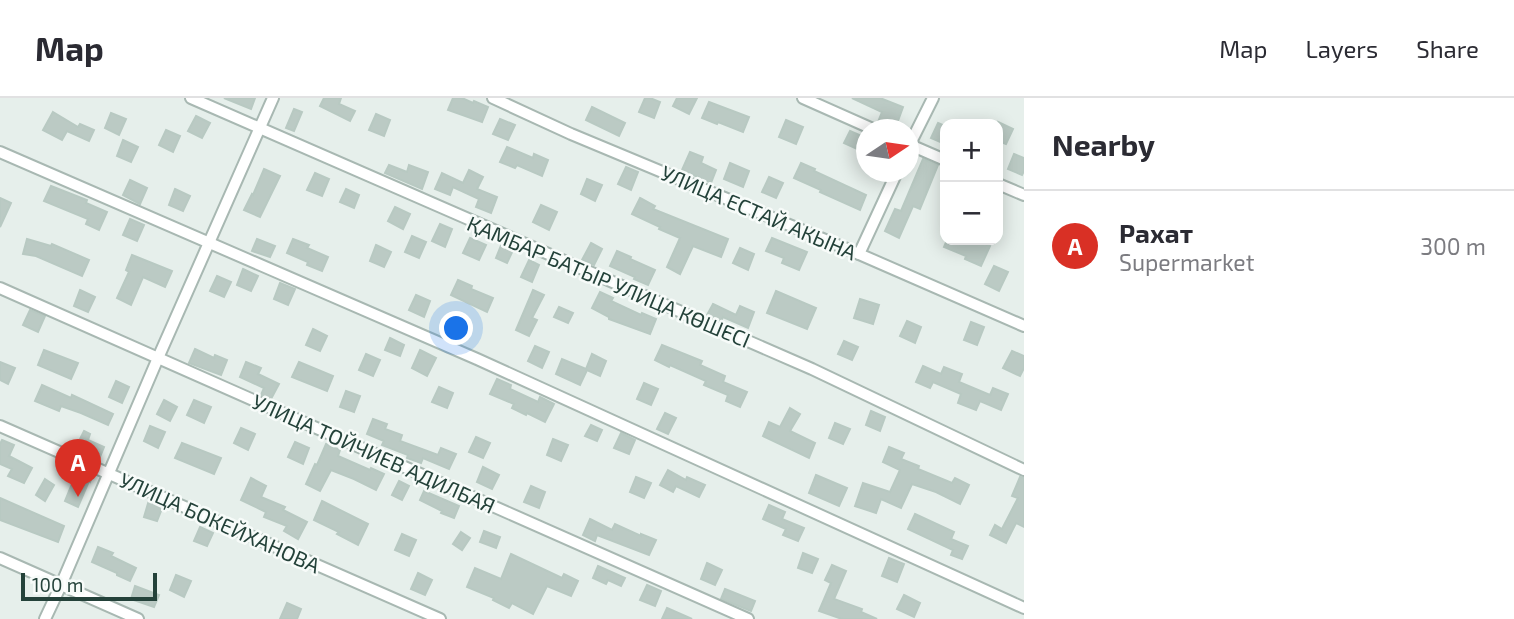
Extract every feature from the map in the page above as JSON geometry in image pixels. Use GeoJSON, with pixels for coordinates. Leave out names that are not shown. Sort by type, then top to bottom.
{"type":"FeatureCollection","features":[{"type":"Feature","properties":{"kind":"street","name":"ҚАМБАР БАТЫР УЛИЦА КӨШЕСІ"},"geometry":{"type":"LineString","coordinates":[[191,98],[812,369],[1024,470]]}},
{"type":"Feature","properties":{"kind":"street"},"geometry":{"type":"LineString","coordinates":[[45,619],[273,98]]}},
{"type":"Feature","properties":{"kind":"street","name":"УЛИЦА ЕСТАЙ АКЫНА"},"geometry":{"type":"LineString","coordinates":[[493,98],[571,134],[1024,326]]}},
{"type":"Feature","properties":{"kind":"street"},"geometry":{"type":"LineString","coordinates":[[803,98],[856,122]]}},
{"type":"Feature","properties":{"kind":"street"},"geometry":{"type":"LineString","coordinates":[[919,126],[933,98]]}},
{"type":"Feature","properties":{"kind":"street"},"geometry":{"type":"LineString","coordinates":[[919,150],[940,158]]}},
{"type":"Feature","properties":{"kind":"street"},"geometry":{"type":"LineString","coordinates":[[0,152],[477,359],[1024,608]]}},
{"type":"Feature","properties":{"kind":"street"},"geometry":{"type":"LineString","coordinates":[[859,254],[892,182]]}},
{"type":"Feature","properties":{"kind":"street"},"geometry":{"type":"LineString","coordinates":[[1003,186],[1024,195]]}},
{"type":"Feature","properties":{"kind":"street","name":"УЛИЦА ТОЙЧИЕВ АДИЛБАЯ"},"geometry":{"type":"LineString","coordinates":[[0,288],[748,619]]}},
{"type":"Feature","properties":{"kind":"street","name":"УЛИЦА БОКЕЙХАНОВА"},"geometry":{"type":"LineString","coordinates":[[0,426],[440,619]]}},
{"type":"Feature","properties":{"kind":"street"},"geometry":{"type":"LineString","coordinates":[[0,558],[138,619]]}},
{"type":"Feature","properties":{"kind":"building"},"geometry":{"type":"Polygon","coordinates":[[[224,98],[255,98],[251,109],[224,98]]]}},
{"type":"Feature","properties":{"kind":"building"},"geometry":{"type":"Polygon","coordinates":[[[324,98],[341,98],[339,104],[355,111],[350,121],[320,106],[324,98]]]}},
{"type":"Feature","properties":{"kind":"building"},"geometry":{"type":"Polygon","coordinates":[[[453,98],[462,98],[473,103],[474,101],[488,107],[482,122],[448,110],[453,98]]]}},
{"type":"Feature","properties":{"kind":"building"},"geometry":{"type":"Polygon","coordinates":[[[645,98],[660,102],[654,118],[639,112],[645,98]]]}},
{"type":"Feature","properties":{"kind":"building"},"geometry":{"type":"Polygon","coordinates":[[[677,98],[697,98],[689,114],[673,106],[677,98]]]}},
{"type":"Feature","properties":{"kind":"building"},"geometry":{"type":"Polygon","coordinates":[[[852,98],[880,98],[903,107],[899,119],[879,119],[882,112],[852,98]]]}},
{"type":"Feature","properties":{"kind":"building"},"geometry":{"type":"Polygon","coordinates":[[[709,102],[749,117],[743,132],[702,118],[709,102]]]}},
{"type":"Feature","properties":{"kind":"building"},"geometry":{"type":"Polygon","coordinates":[[[592,107],[625,123],[619,136],[586,120],[592,107]]]}},
{"type":"Feature","properties":{"kind":"building"},"geometry":{"type":"Polygon","coordinates":[[[294,109],[302,112],[294,131],[286,128],[294,109]]]}},
{"type":"Feature","properties":{"kind":"building"},"geometry":{"type":"Polygon","coordinates":[[[53,112],[78,127],[80,124],[94,130],[89,141],[67,131],[62,140],[43,130],[53,112]]]}},
{"type":"Feature","properties":{"kind":"building"},"geometry":{"type":"Polygon","coordinates":[[[111,113],[126,119],[119,135],[105,128],[111,113]]]}},
{"type":"Feature","properties":{"kind":"building"},"geometry":{"type":"Polygon","coordinates":[[[376,114],[390,120],[384,136],[369,130],[376,114]]]}},
{"type":"Feature","properties":{"kind":"building"},"geometry":{"type":"Polygon","coordinates":[[[196,116],[210,123],[202,138],[188,131],[196,116]]]}},
{"type":"Feature","properties":{"kind":"building"},"geometry":{"type":"Polygon","coordinates":[[[500,119],[515,125],[508,140],[493,134],[500,119]]]}},
{"type":"Feature","properties":{"kind":"building"},"geometry":{"type":"Polygon","coordinates":[[[786,120],[803,127],[796,144],[779,137],[786,120]]]}},
{"type":"Feature","properties":{"kind":"building"},"geometry":{"type":"Polygon","coordinates":[[[938,123],[940,124],[940,142],[931,138],[938,123]]]}},
{"type":"Feature","properties":{"kind":"building"},"geometry":{"type":"Polygon","coordinates":[[[1003,124],[1013,129],[1006,144],[1003,143],[1003,124]]]}},
{"type":"Feature","properties":{"kind":"building"},"geometry":{"type":"Polygon","coordinates":[[[166,130],[180,136],[173,152],[159,145],[166,130]]]}},
{"type":"Feature","properties":{"kind":"building"},"geometry":{"type":"Polygon","coordinates":[[[850,131],[856,134],[856,148],[844,143],[850,131]]]}},
{"type":"Feature","properties":{"kind":"building"},"geometry":{"type":"Polygon","coordinates":[[[123,140],[138,147],[131,162],[117,156],[123,140]]]}},
{"type":"Feature","properties":{"kind":"building"},"geometry":{"type":"Polygon","coordinates":[[[507,147],[533,158],[534,154],[548,160],[542,176],[517,165],[515,168],[500,162],[507,147]]]}},
{"type":"Feature","properties":{"kind":"building"},"geometry":{"type":"Polygon","coordinates":[[[690,152],[703,157],[701,163],[716,170],[711,183],[682,170],[690,152]]]}},
{"type":"Feature","properties":{"kind":"building"},"geometry":{"type":"Polygon","coordinates":[[[1014,154],[1024,158],[1022,175],[1008,169],[1014,154]]]}},
{"type":"Feature","properties":{"kind":"building"},"geometry":{"type":"Polygon","coordinates":[[[923,159],[938,165],[920,209],[913,206],[899,238],[885,231],[895,209],[901,211],[913,182],[919,182],[919,168],[923,159]]]}},
{"type":"Feature","properties":{"kind":"building"},"geometry":{"type":"Polygon","coordinates":[[[730,163],[749,171],[743,187],[724,179],[730,163]]]}},
{"type":"Feature","properties":{"kind":"building"},"geometry":{"type":"Polygon","coordinates":[[[801,163],[866,195],[860,210],[794,178],[801,163]]]}},
{"type":"Feature","properties":{"kind":"building"},"geometry":{"type":"Polygon","coordinates":[[[389,165],[407,172],[409,165],[428,172],[422,189],[385,173],[389,165]]]}},
{"type":"Feature","properties":{"kind":"building"},"geometry":{"type":"Polygon","coordinates":[[[626,167],[638,172],[631,190],[618,184],[626,167]]]}},
{"type":"Feature","properties":{"kind":"building"},"geometry":{"type":"Polygon","coordinates":[[[264,169],[280,176],[260,217],[244,210],[264,169]]]}},
{"type":"Feature","properties":{"kind":"building"},"geometry":{"type":"Polygon","coordinates":[[[469,170],[483,177],[477,189],[497,197],[491,213],[476,207],[479,199],[453,187],[450,195],[435,189],[442,173],[463,183],[469,170]]]}},
{"type":"Feature","properties":{"kind":"building"},"geometry":{"type":"Polygon","coordinates":[[[315,173],[329,179],[322,196],[307,190],[315,173]]]}},
{"type":"Feature","properties":{"kind":"building"},"geometry":{"type":"Polygon","coordinates":[[[769,177],[783,183],[776,198],[762,192],[769,177]]]}},
{"type":"Feature","properties":{"kind":"building"},"geometry":{"type":"Polygon","coordinates":[[[587,179],[602,185],[595,201],[581,194],[587,179]]]}},
{"type":"Feature","properties":{"kind":"building"},"geometry":{"type":"Polygon","coordinates":[[[130,180],[147,188],[140,204],[123,195],[130,180]]]}},
{"type":"Feature","properties":{"kind":"building"},"geometry":{"type":"Polygon","coordinates":[[[51,186],[87,200],[86,203],[107,212],[99,230],[86,224],[88,219],[44,201],[51,186]]]}},
{"type":"Feature","properties":{"kind":"building"},"geometry":{"type":"Polygon","coordinates":[[[175,189],[190,196],[183,211],[169,205],[175,189]]]}},
{"type":"Feature","properties":{"kind":"building"},"geometry":{"type":"Polygon","coordinates":[[[346,189],[359,195],[354,208],[340,202],[346,189]]]}},
{"type":"Feature","properties":{"kind":"building"},"geometry":{"type":"Polygon","coordinates":[[[0,198],[11,203],[0,227],[0,198]]]}},
{"type":"Feature","properties":{"kind":"building"},"geometry":{"type":"Polygon","coordinates":[[[640,198],[655,206],[653,209],[728,239],[721,257],[693,246],[680,274],[667,267],[680,238],[632,214],[640,198]]]}},
{"type":"Feature","properties":{"kind":"building"},"geometry":{"type":"Polygon","coordinates":[[[541,205],[557,212],[549,230],[533,222],[541,205]]]}},
{"type":"Feature","properties":{"kind":"building"},"geometry":{"type":"Polygon","coordinates":[[[395,207],[410,214],[403,229],[388,221],[395,207]]]}},
{"type":"Feature","properties":{"kind":"building"},"geometry":{"type":"Polygon","coordinates":[[[130,219],[144,225],[137,241],[123,235],[130,219]]]}},
{"type":"Feature","properties":{"kind":"building"},"geometry":{"type":"Polygon","coordinates":[[[440,224],[452,229],[445,247],[432,241],[440,224]]]}},
{"type":"Feature","properties":{"kind":"building"},"geometry":{"type":"Polygon","coordinates":[[[412,236],[426,242],[419,258],[405,252],[412,236]]]}},
{"type":"Feature","properties":{"kind":"building"},"geometry":{"type":"Polygon","coordinates":[[[470,238],[486,245],[479,260],[463,253],[470,238]]]}},
{"type":"Feature","properties":{"kind":"building"},"geometry":{"type":"Polygon","coordinates":[[[772,238],[807,252],[799,270],[782,263],[784,258],[766,251],[772,238]]]}},
{"type":"Feature","properties":{"kind":"building"},"geometry":{"type":"Polygon","coordinates":[[[27,239],[51,246],[52,244],[89,260],[82,276],[36,256],[23,254],[27,239]]]}},
{"type":"Feature","properties":{"kind":"building"},"geometry":{"type":"Polygon","coordinates":[[[257,239],[275,246],[270,257],[252,251],[257,239]]]}},
{"type":"Feature","properties":{"kind":"building"},"geometry":{"type":"Polygon","coordinates":[[[293,239],[328,257],[322,271],[287,253],[293,239]]]}},
{"type":"Feature","properties":{"kind":"building"},"geometry":{"type":"Polygon","coordinates":[[[502,243],[514,248],[507,263],[496,258],[502,243]]]}},
{"type":"Feature","properties":{"kind":"building"},"geometry":{"type":"Polygon","coordinates":[[[591,243],[602,249],[594,265],[582,260],[591,243]]]}},
{"type":"Feature","properties":{"kind":"building"},"geometry":{"type":"Polygon","coordinates":[[[376,245],[391,252],[384,267],[370,261],[376,245]]]}},
{"type":"Feature","properties":{"kind":"building"},"geometry":{"type":"Polygon","coordinates":[[[945,245],[990,246],[981,266],[944,247],[945,245]]]}},
{"type":"Feature","properties":{"kind":"building"},"geometry":{"type":"Polygon","coordinates":[[[740,248],[754,254],[748,270],[733,263],[740,248]]]}},
{"type":"Feature","properties":{"kind":"building"},"geometry":{"type":"Polygon","coordinates":[[[617,251],[655,270],[648,285],[610,266],[617,251]]]}},
{"type":"Feature","properties":{"kind":"building"},"geometry":{"type":"Polygon","coordinates":[[[132,255],[172,271],[165,287],[143,277],[131,305],[117,298],[129,272],[126,270],[132,255]]]}},
{"type":"Feature","properties":{"kind":"building"},"geometry":{"type":"Polygon","coordinates":[[[529,260],[539,265],[532,282],[521,277],[529,260]]]}},
{"type":"Feature","properties":{"kind":"building"},"geometry":{"type":"Polygon","coordinates":[[[994,266],[1008,272],[999,291],[985,284],[994,266]]]}},
{"type":"Feature","properties":{"kind":"building"},"geometry":{"type":"Polygon","coordinates":[[[243,269],[258,276],[251,291],[237,285],[243,269]]]}},
{"type":"Feature","properties":{"kind":"building"},"geometry":{"type":"Polygon","coordinates":[[[217,276],[231,282],[224,297],[210,291],[217,276]]]}},
{"type":"Feature","properties":{"kind":"building"},"geometry":{"type":"Polygon","coordinates":[[[458,280],[493,298],[487,312],[451,295],[458,280]]]}},
{"type":"Feature","properties":{"kind":"building"},"geometry":{"type":"Polygon","coordinates":[[[280,283],[295,289],[288,305],[274,299],[280,283]]]}},
{"type":"Feature","properties":{"kind":"building"},"geometry":{"type":"Polygon","coordinates":[[[80,290],[95,297],[88,312],[74,306],[80,290]]]}},
{"type":"Feature","properties":{"kind":"building"},"geometry":{"type":"Polygon","coordinates":[[[533,290],[544,295],[532,318],[537,320],[529,336],[516,330],[533,290]]]}},
{"type":"Feature","properties":{"kind":"building"},"geometry":{"type":"Polygon","coordinates":[[[776,291],[816,308],[807,329],[767,313],[776,291]]]}},
{"type":"Feature","properties":{"kind":"building"},"geometry":{"type":"Polygon","coordinates":[[[600,292],[613,298],[611,301],[656,319],[650,334],[609,319],[592,308],[600,292]]]}},
{"type":"Feature","properties":{"kind":"building"},"geometry":{"type":"Polygon","coordinates":[[[416,295],[430,301],[424,317],[409,310],[416,295]]]}},
{"type":"Feature","properties":{"kind":"building"},"geometry":{"type":"Polygon","coordinates":[[[860,299],[879,305],[873,324],[854,318],[860,299]]]}},
{"type":"Feature","properties":{"kind":"building"},"geometry":{"type":"Polygon","coordinates":[[[713,304],[736,315],[740,306],[754,312],[748,328],[723,317],[721,321],[707,315],[713,304]]]}},
{"type":"Feature","properties":{"kind":"building"},"geometry":{"type":"Polygon","coordinates":[[[559,307],[573,313],[568,323],[554,317],[559,307]]]}},
{"type":"Feature","properties":{"kind":"building"},"geometry":{"type":"Polygon","coordinates":[[[30,310],[45,316],[38,332],[23,325],[30,310]]]}},
{"type":"Feature","properties":{"kind":"building"},"geometry":{"type":"Polygon","coordinates":[[[907,321],[921,327],[915,343],[900,336],[907,321]]]}},
{"type":"Feature","properties":{"kind":"building"},"geometry":{"type":"Polygon","coordinates":[[[971,322],[984,327],[977,345],[964,340],[971,322]]]}},
{"type":"Feature","properties":{"kind":"building"},"geometry":{"type":"Polygon","coordinates":[[[313,329],[327,336],[320,351],[306,345],[313,329]]]}},
{"type":"Feature","properties":{"kind":"building"},"geometry":{"type":"Polygon","coordinates":[[[390,338],[404,345],[400,356],[385,350],[390,338]]]}},
{"type":"Feature","properties":{"kind":"building"},"geometry":{"type":"Polygon","coordinates":[[[844,341],[858,347],[852,360],[838,354],[844,341]]]}},
{"type":"Feature","properties":{"kind":"building"},"geometry":{"type":"Polygon","coordinates":[[[662,345],[702,361],[700,365],[725,376],[723,382],[747,392],[740,407],[726,401],[728,395],[704,385],[706,381],[655,360],[662,345]]]}},
{"type":"Feature","properties":{"kind":"building"},"geometry":{"type":"Polygon","coordinates":[[[535,346],[549,352],[542,368],[528,361],[535,346]]]}},
{"type":"Feature","properties":{"kind":"building"},"geometry":{"type":"Polygon","coordinates":[[[195,349],[214,358],[215,355],[227,360],[221,375],[189,363],[195,349]]]}},
{"type":"Feature","properties":{"kind":"building"},"geometry":{"type":"Polygon","coordinates":[[[44,350],[78,363],[71,379],[38,365],[44,350]]]}},
{"type":"Feature","properties":{"kind":"building"},"geometry":{"type":"Polygon","coordinates":[[[420,350],[436,358],[427,376],[412,368],[420,350]]]}},
{"type":"Feature","properties":{"kind":"building"},"geometry":{"type":"Polygon","coordinates":[[[1012,351],[1024,356],[1024,368],[1020,376],[1003,368],[1012,351]]]}},
{"type":"Feature","properties":{"kind":"building"},"geometry":{"type":"Polygon","coordinates":[[[366,354],[380,360],[373,376],[359,370],[366,354]]]}},
{"type":"Feature","properties":{"kind":"building"},"geometry":{"type":"Polygon","coordinates":[[[592,354],[606,361],[600,376],[587,370],[580,385],[556,374],[562,359],[586,369],[592,354]]]}},
{"type":"Feature","properties":{"kind":"building"},"geometry":{"type":"Polygon","coordinates":[[[0,362],[15,368],[8,384],[0,380],[0,362]]]}},
{"type":"Feature","properties":{"kind":"building"},"geometry":{"type":"Polygon","coordinates":[[[246,362],[261,368],[258,374],[279,384],[271,399],[261,395],[264,388],[240,377],[246,362]]]}},
{"type":"Feature","properties":{"kind":"building"},"geometry":{"type":"Polygon","coordinates":[[[299,362],[333,376],[327,391],[292,377],[299,362]]]}},
{"type":"Feature","properties":{"kind":"building"},"geometry":{"type":"Polygon","coordinates":[[[923,366],[941,374],[944,367],[962,374],[959,382],[990,395],[993,388],[1008,394],[1001,410],[980,401],[976,410],[958,403],[961,394],[933,382],[930,388],[916,382],[923,366]]]}},
{"type":"Feature","properties":{"kind":"building"},"geometry":{"type":"Polygon","coordinates":[[[497,379],[511,385],[510,389],[538,402],[540,397],[554,404],[545,422],[512,408],[514,404],[490,394],[497,379]]]}},
{"type":"Feature","properties":{"kind":"building"},"geometry":{"type":"Polygon","coordinates":[[[116,381],[129,387],[122,403],[109,397],[116,381]]]}},
{"type":"Feature","properties":{"kind":"building"},"geometry":{"type":"Polygon","coordinates":[[[644,383],[658,389],[651,405],[637,399],[644,383]]]}},
{"type":"Feature","properties":{"kind":"building"},"geometry":{"type":"Polygon","coordinates":[[[42,385],[113,414],[108,425],[61,406],[59,411],[35,401],[42,385]]]}},
{"type":"Feature","properties":{"kind":"building"},"geometry":{"type":"Polygon","coordinates":[[[439,387],[453,393],[447,408],[432,402],[439,387]]]}},
{"type":"Feature","properties":{"kind":"building"},"geometry":{"type":"Polygon","coordinates":[[[346,391],[360,396],[354,412],[340,407],[346,391]]]}},
{"type":"Feature","properties":{"kind":"building"},"geometry":{"type":"Polygon","coordinates":[[[164,400],[177,407],[170,421],[157,414],[164,400]]]}},
{"type":"Feature","properties":{"kind":"building"},"geometry":{"type":"Polygon","coordinates":[[[194,400],[211,407],[204,423],[187,415],[194,400]]]}},
{"type":"Feature","properties":{"kind":"building"},"geometry":{"type":"Polygon","coordinates":[[[790,408],[800,414],[790,431],[815,443],[809,458],[763,436],[769,422],[780,427],[790,408]]]}},
{"type":"Feature","properties":{"kind":"building"},"geometry":{"type":"Polygon","coordinates":[[[871,411],[885,417],[880,431],[866,425],[871,411]]]}},
{"type":"Feature","properties":{"kind":"building"},"geometry":{"type":"Polygon","coordinates":[[[665,413],[676,418],[668,434],[657,429],[665,413]]]}},
{"type":"Feature","properties":{"kind":"building"},"geometry":{"type":"Polygon","coordinates":[[[373,419],[387,424],[385,429],[402,435],[400,441],[438,455],[441,448],[456,454],[449,469],[423,458],[421,463],[407,458],[408,455],[382,445],[384,441],[367,434],[373,419]]]}},
{"type":"Feature","properties":{"kind":"building"},"geometry":{"type":"Polygon","coordinates":[[[835,423],[850,429],[843,444],[829,438],[835,423]]]}},
{"type":"Feature","properties":{"kind":"building"},"geometry":{"type":"Polygon","coordinates":[[[591,425],[602,430],[597,441],[585,436],[591,425]]]}},
{"type":"Feature","properties":{"kind":"building"},"geometry":{"type":"Polygon","coordinates":[[[150,426],[165,432],[158,448],[144,441],[150,426]]]}},
{"type":"Feature","properties":{"kind":"building"},"geometry":{"type":"Polygon","coordinates":[[[241,428],[255,434],[248,450],[234,443],[241,428]]]}},
{"type":"Feature","properties":{"kind":"building"},"geometry":{"type":"Polygon","coordinates":[[[84,431],[90,434],[88,440],[104,447],[100,457],[76,447],[84,431]]]}},
{"type":"Feature","properties":{"kind":"building"},"geometry":{"type":"Polygon","coordinates":[[[621,433],[635,440],[629,454],[614,448],[621,433]]]}},
{"type":"Feature","properties":{"kind":"building"},"geometry":{"type":"Polygon","coordinates":[[[476,437],[490,443],[483,458],[469,452],[476,437]]]}},
{"type":"Feature","properties":{"kind":"building"},"geometry":{"type":"Polygon","coordinates":[[[553,439],[568,445],[561,461],[547,455],[553,439]]]}},
{"type":"Feature","properties":{"kind":"building"},"geometry":{"type":"Polygon","coordinates":[[[2,440],[14,445],[9,456],[32,468],[24,483],[8,476],[12,469],[0,464],[2,440]]]}},
{"type":"Feature","properties":{"kind":"building"},"geometry":{"type":"Polygon","coordinates":[[[295,442],[309,448],[303,464],[288,457],[295,442]]]}},
{"type":"Feature","properties":{"kind":"building"},"geometry":{"type":"Polygon","coordinates":[[[182,443],[221,458],[214,474],[175,458],[182,443]]]}},
{"type":"Feature","properties":{"kind":"building"},"geometry":{"type":"Polygon","coordinates":[[[326,444],[340,450],[338,456],[384,474],[376,490],[331,470],[320,491],[306,484],[326,444]]]}},
{"type":"Feature","properties":{"kind":"building"},"geometry":{"type":"Polygon","coordinates":[[[889,447],[904,453],[901,459],[919,466],[918,469],[952,483],[955,478],[969,485],[960,504],[912,484],[901,508],[881,499],[876,513],[855,506],[863,483],[890,492],[900,470],[883,462],[889,447]]]}},
{"type":"Feature","properties":{"kind":"building"},"geometry":{"type":"Polygon","coordinates":[[[483,467],[499,475],[492,489],[477,482],[483,467]]]}},
{"type":"Feature","properties":{"kind":"building"},"geometry":{"type":"Polygon","coordinates":[[[78,469],[93,475],[78,507],[65,501],[78,469]]]}},
{"type":"Feature","properties":{"kind":"building"},"geometry":{"type":"Polygon","coordinates":[[[668,470],[686,480],[687,477],[705,485],[699,497],[676,486],[673,492],[660,485],[668,470]]]}},
{"type":"Feature","properties":{"kind":"building"},"geometry":{"type":"Polygon","coordinates":[[[816,475],[847,488],[839,506],[809,493],[816,475]]]}},
{"type":"Feature","properties":{"kind":"building"},"geometry":{"type":"Polygon","coordinates":[[[636,477],[651,483],[644,498],[630,492],[636,477]]]}},
{"type":"Feature","properties":{"kind":"building"},"geometry":{"type":"Polygon","coordinates":[[[1020,477],[1024,478],[1024,527],[1016,523],[1006,543],[990,535],[995,525],[1002,529],[1018,498],[1012,496],[1020,477]]]}},
{"type":"Feature","properties":{"kind":"building"},"geometry":{"type":"Polygon","coordinates":[[[251,478],[266,486],[261,497],[285,507],[283,510],[307,522],[298,539],[284,531],[287,526],[264,517],[266,512],[241,500],[251,478]]]}},
{"type":"Feature","properties":{"kind":"building"},"geometry":{"type":"Polygon","coordinates":[[[45,479],[54,485],[45,501],[36,495],[45,479]]]}},
{"type":"Feature","properties":{"kind":"building"},"geometry":{"type":"Polygon","coordinates":[[[399,481],[409,486],[402,500],[392,495],[399,481]]]}},
{"type":"Feature","properties":{"kind":"building"},"geometry":{"type":"Polygon","coordinates":[[[531,486],[545,492],[539,508],[524,502],[531,486]]]}},
{"type":"Feature","properties":{"kind":"building"},"geometry":{"type":"Polygon","coordinates":[[[424,491],[459,506],[454,518],[420,500],[424,491]]]}},
{"type":"Feature","properties":{"kind":"building"},"geometry":{"type":"Polygon","coordinates":[[[0,498],[64,526],[58,542],[0,520],[0,498]]]}},
{"type":"Feature","properties":{"kind":"building"},"geometry":{"type":"Polygon","coordinates":[[[149,500],[163,506],[157,521],[144,517],[149,500]]]}},
{"type":"Feature","properties":{"kind":"building"},"geometry":{"type":"Polygon","coordinates":[[[322,501],[368,524],[358,545],[314,520],[322,501]]]}},
{"type":"Feature","properties":{"kind":"building"},"geometry":{"type":"Polygon","coordinates":[[[769,505],[785,512],[782,519],[804,528],[798,541],[783,535],[786,529],[763,519],[769,505]]]}},
{"type":"Feature","properties":{"kind":"building"},"geometry":{"type":"Polygon","coordinates":[[[915,514],[954,532],[951,539],[968,546],[962,559],[951,555],[953,550],[908,529],[915,514]]]}},
{"type":"Feature","properties":{"kind":"building"},"geometry":{"type":"Polygon","coordinates":[[[590,519],[612,530],[615,524],[656,540],[649,555],[597,535],[595,541],[583,535],[590,519]]]}},
{"type":"Feature","properties":{"kind":"building"},"geometry":{"type":"Polygon","coordinates":[[[200,527],[213,533],[207,546],[194,541],[200,527]]]}},
{"type":"Feature","properties":{"kind":"building"},"geometry":{"type":"Polygon","coordinates":[[[484,531],[500,537],[496,548],[480,542],[484,531]]]}},
{"type":"Feature","properties":{"kind":"building"},"geometry":{"type":"Polygon","coordinates":[[[461,532],[470,538],[462,550],[453,544],[461,532]]]}},
{"type":"Feature","properties":{"kind":"building"},"geometry":{"type":"Polygon","coordinates":[[[402,534],[416,540],[409,556],[395,550],[402,534]]]}},
{"type":"Feature","properties":{"kind":"building"},"geometry":{"type":"Polygon","coordinates":[[[98,547],[136,568],[130,581],[92,562],[98,547]]]}},
{"type":"Feature","properties":{"kind":"building"},"geometry":{"type":"Polygon","coordinates":[[[803,553],[818,559],[812,573],[798,568],[803,553]]]}},
{"type":"Feature","properties":{"kind":"building"},"geometry":{"type":"Polygon","coordinates":[[[511,554],[562,578],[564,574],[578,581],[571,596],[547,586],[533,614],[512,603],[509,608],[493,600],[494,598],[467,587],[475,568],[501,579],[511,554]]]}},
{"type":"Feature","properties":{"kind":"building"},"geometry":{"type":"Polygon","coordinates":[[[889,558],[904,564],[897,582],[882,576],[889,558]]]}},
{"type":"Feature","properties":{"kind":"building"},"geometry":{"type":"Polygon","coordinates":[[[707,563],[722,570],[715,585],[701,579],[707,563]]]}},
{"type":"Feature","properties":{"kind":"building"},"geometry":{"type":"Polygon","coordinates":[[[832,565],[846,571],[834,599],[862,609],[861,612],[877,619],[842,619],[819,611],[831,583],[825,580],[832,565]]]}},
{"type":"Feature","properties":{"kind":"building"},"geometry":{"type":"Polygon","coordinates":[[[598,566],[625,578],[621,586],[608,580],[606,584],[593,578],[598,566]]]}},
{"type":"Feature","properties":{"kind":"building"},"geometry":{"type":"Polygon","coordinates":[[[418,573],[432,580],[425,595],[411,589],[418,573]]]}},
{"type":"Feature","properties":{"kind":"building"},"geometry":{"type":"Polygon","coordinates":[[[176,575],[191,581],[184,597],[170,590],[176,575]]]}},
{"type":"Feature","properties":{"kind":"building"},"geometry":{"type":"Polygon","coordinates":[[[647,585],[661,591],[655,606],[640,600],[647,585]]]}},
{"type":"Feature","properties":{"kind":"building"},"geometry":{"type":"Polygon","coordinates":[[[135,586],[159,595],[154,607],[131,599],[135,586]]]}},
{"type":"Feature","properties":{"kind":"building"},"geometry":{"type":"Polygon","coordinates":[[[725,589],[755,601],[751,611],[721,599],[725,589]]]}},
{"type":"Feature","properties":{"kind":"building"},"geometry":{"type":"Polygon","coordinates":[[[904,595],[920,603],[914,617],[897,609],[904,595]]]}},
{"type":"Feature","properties":{"kind":"building"},"geometry":{"type":"Polygon","coordinates":[[[287,603],[301,609],[297,619],[280,619],[287,603]]]}},
{"type":"Feature","properties":{"kind":"building"},"geometry":{"type":"Polygon","coordinates":[[[667,608],[692,619],[662,619],[667,608]]]}},
{"type":"Feature","properties":{"kind":"place","name":"Рахат"},"geometry":{"type":"Point","coordinates":[78,497]}}]}
